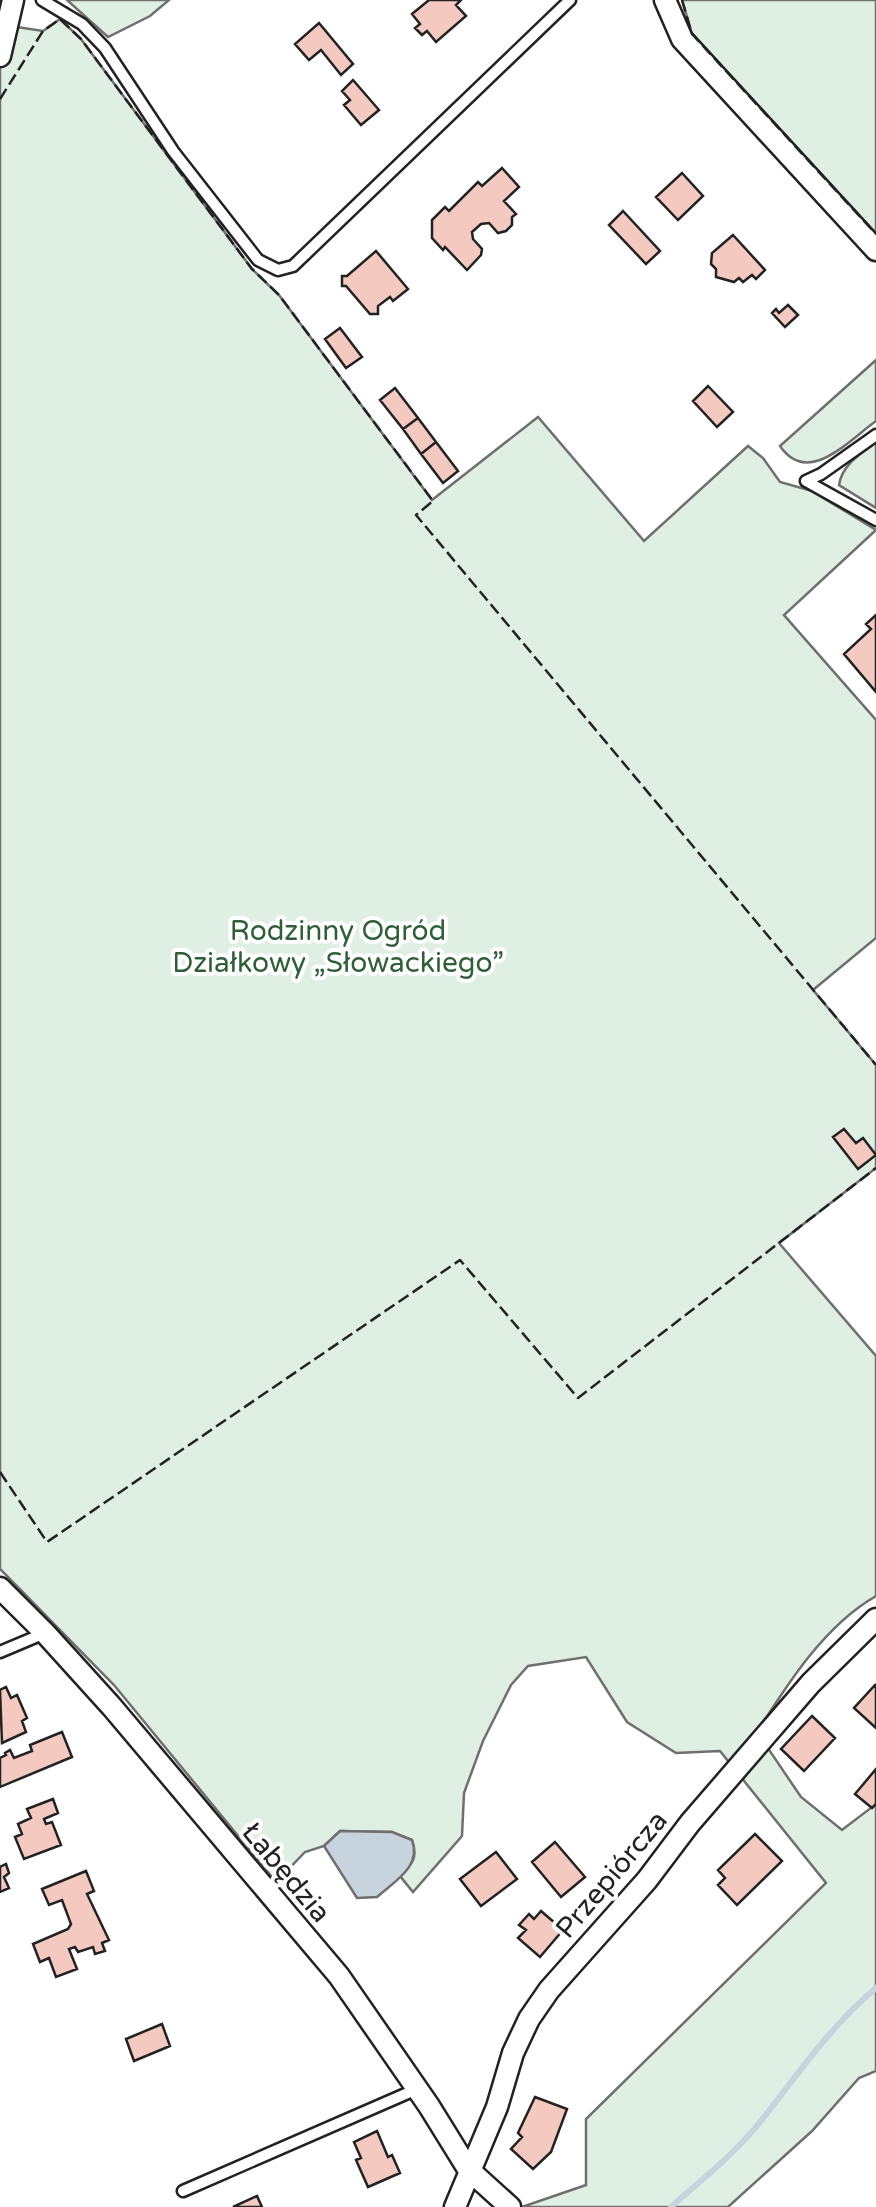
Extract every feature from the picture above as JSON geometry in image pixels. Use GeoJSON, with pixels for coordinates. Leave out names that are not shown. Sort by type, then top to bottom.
{"type":"FeatureCollection","features":[{"type":"Feature","properties":{"kind":"street"},"geometry":{"type":"LineString","coordinates":[[0,56],[13,0]]}},
{"type":"Feature","properties":{"kind":"street"},"geometry":{"type":"LineString","coordinates":[[665,0],[682,39],[876,250]]}},
{"type":"Feature","properties":{"kind":"street","name":"Łabędzia"},"geometry":{"type":"LineString","coordinates":[[0,1588],[46,1633],[339,1976],[468,2169],[510,2207]]}},
{"type":"Feature","properties":{"kind":"street","name":"Przepiórcza"},"geometry":{"type":"LineString","coordinates":[[455,2207],[497,2107],[528,2018],[811,1683],[876,1619]]}},
{"type":"Feature","properties":{"kind":"lane"},"geometry":{"type":"LineString","coordinates":[[42,0],[82,24],[105,48],[173,151],[258,260],[278,270],[293,266],[570,0]]}},
{"type":"Feature","properties":{"kind":"lane"},"geometry":{"type":"LineString","coordinates":[[876,435],[806,481],[876,520]]}},
{"type":"Feature","properties":{"kind":"lane"},"geometry":{"type":"LineString","coordinates":[[0,1652],[46,1633]]}},
{"type":"Feature","properties":{"kind":"lane"},"geometry":{"type":"LineString","coordinates":[[183,2190],[418,2089]]}},
{"type":"Feature","properties":{"kind":"green space","name":"Rodzinny Ogród Działkowy „Słowackiego”"},"geometry":{"type":"Polygon","coordinates":[[[0,0],[4,0],[17,27],[43,31],[60,19],[81,39],[252,269],[279,295],[432,500],[538,417],[644,541],[748,446],[763,458],[780,482],[812,491],[876,530],[784,615],[876,720],[876,938],[813,990],[876,1065],[876,1168],[779,1243],[876,1356],[876,1596],[824,1639],[757,1732],[801,1797],[842,1830],[876,1804],[876,2071],[859,2078],[812,2131],[728,2207],[522,2207],[586,2185],[586,2119],[826,1883],[720,1751],[676,1753],[627,1722],[586,1657],[528,1666],[511,1685],[483,1741],[464,1793],[462,1836],[413,1892],[400,1876],[413,1860],[412,1840],[392,1832],[340,1831],[324,1846],[305,1852],[276,1882],[114,1685],[0,1569],[0,0]]]}},
{"type":"Feature","properties":{"kind":"green space"},"geometry":{"type":"Polygon","coordinates":[[[67,0],[169,0],[150,16],[108,37],[67,0]]]}},
{"type":"Feature","properties":{"kind":"green space"},"geometry":{"type":"Polygon","coordinates":[[[682,0],[876,0],[876,234],[692,34],[682,0]]]}},
{"type":"Feature","properties":{"kind":"green space"},"geometry":{"type":"Polygon","coordinates":[[[876,360],[876,421],[828,456],[803,462],[791,458],[780,446],[876,360]]]}},
{"type":"Feature","properties":{"kind":"green space"},"geometry":{"type":"Polygon","coordinates":[[[876,442],[876,508],[839,485],[848,466],[876,442]]]}},
{"type":"Feature","properties":{"kind":"shaded area"},"geometry":{"type":"Polygon","coordinates":[[[340,1831],[392,1832],[412,1840],[413,1858],[399,1879],[377,1897],[357,1898],[324,1846],[340,1831]]]}},
{"type":"Feature","properties":{"kind":"building"},"geometry":{"type":"Polygon","coordinates":[[[429,0],[461,0],[456,5],[466,16],[436,42],[427,31],[422,35],[415,28],[420,24],[412,14],[429,0]]]}},
{"type":"Feature","properties":{"kind":"building"},"geometry":{"type":"Polygon","coordinates":[[[319,23],[353,64],[341,75],[321,50],[309,60],[295,44],[319,23]]]}},
{"type":"Feature","properties":{"kind":"building"},"geometry":{"type":"Polygon","coordinates":[[[353,80],[379,110],[361,125],[344,105],[350,100],[342,91],[353,80]]]}},
{"type":"Feature","properties":{"kind":"building"},"geometry":{"type":"Polygon","coordinates":[[[502,168],[519,187],[504,201],[516,214],[506,231],[498,233],[489,223],[472,232],[482,249],[467,270],[432,238],[432,220],[445,207],[449,211],[478,182],[482,186],[502,168]]]}},
{"type":"Feature","properties":{"kind":"building"},"geometry":{"type":"Polygon","coordinates":[[[682,173],[703,196],[678,220],[656,197],[682,173]]]}},
{"type":"Feature","properties":{"kind":"building"},"geometry":{"type":"Polygon","coordinates":[[[623,211],[660,251],[646,264],[609,225],[623,211]]]}},
{"type":"Feature","properties":{"kind":"building"},"geometry":{"type":"Polygon","coordinates":[[[733,235],[765,270],[756,279],[752,275],[743,282],[739,278],[734,282],[716,277],[712,253],[733,235]]]}},
{"type":"Feature","properties":{"kind":"building"},"geometry":{"type":"Polygon","coordinates":[[[376,251],[408,289],[393,301],[390,297],[378,306],[378,314],[370,314],[342,286],[342,276],[376,251]]]}},
{"type":"Feature","properties":{"kind":"building"},"geometry":{"type":"Polygon","coordinates":[[[788,305],[798,315],[785,327],[772,313],[776,309],[779,313],[788,305]]]}},
{"type":"Feature","properties":{"kind":"building"},"geometry":{"type":"Polygon","coordinates":[[[340,328],[362,357],[346,368],[325,339],[340,328]]]}},
{"type":"Feature","properties":{"kind":"building"},"geometry":{"type":"Polygon","coordinates":[[[708,386],[733,412],[717,427],[693,401],[708,386]]]}},
{"type":"Feature","properties":{"kind":"building"},"geometry":{"type":"Polygon","coordinates":[[[395,388],[418,418],[403,429],[380,400],[395,388]]]}},
{"type":"Feature","properties":{"kind":"building"},"geometry":{"type":"Polygon","coordinates":[[[418,418],[436,442],[421,454],[403,429],[418,418]]]}},
{"type":"Feature","properties":{"kind":"building"},"geometry":{"type":"Polygon","coordinates":[[[436,442],[458,471],[443,483],[421,454],[436,442]]]}},
{"type":"Feature","properties":{"kind":"building"},"geometry":{"type":"Polygon","coordinates":[[[876,615],[876,692],[844,654],[871,629],[866,624],[876,615]]]}},
{"type":"Feature","properties":{"kind":"building"},"geometry":{"type":"Polygon","coordinates":[[[844,1129],[856,1143],[863,1138],[876,1155],[858,1169],[833,1137],[844,1129]]]}},
{"type":"Feature","properties":{"kind":"building"},"geometry":{"type":"Polygon","coordinates":[[[876,1686],[876,1728],[854,1708],[876,1686]]]}},
{"type":"Feature","properties":{"kind":"building"},"geometry":{"type":"Polygon","coordinates":[[[6,1687],[11,1698],[17,1695],[27,1718],[22,1721],[26,1732],[2,1743],[0,1690],[6,1687]]]}},
{"type":"Feature","properties":{"kind":"building"},"geometry":{"type":"Polygon","coordinates":[[[812,1716],[835,1738],[804,1771],[781,1749],[812,1716]]]}},
{"type":"Feature","properties":{"kind":"building"},"geometry":{"type":"Polygon","coordinates":[[[62,1732],[72,1757],[0,1787],[0,1758],[5,1753],[10,1750],[14,1758],[32,1751],[30,1745],[62,1732]]]}},
{"type":"Feature","properties":{"kind":"building"},"geometry":{"type":"Polygon","coordinates":[[[876,1769],[876,1804],[872,1808],[855,1794],[876,1769]]]}},
{"type":"Feature","properties":{"kind":"building"},"geometry":{"type":"Polygon","coordinates":[[[53,1799],[58,1813],[44,1819],[46,1824],[52,1822],[61,1845],[24,1859],[15,1837],[22,1834],[18,1824],[31,1818],[27,1809],[53,1799]]]}},
{"type":"Feature","properties":{"kind":"building"},"geometry":{"type":"Polygon","coordinates":[[[755,1834],[782,1861],[737,1905],[718,1885],[725,1878],[718,1870],[755,1834]]]}},
{"type":"Feature","properties":{"kind":"building"},"geometry":{"type":"Polygon","coordinates":[[[555,1842],[585,1877],[561,1897],[532,1862],[555,1842]]]}},
{"type":"Feature","properties":{"kind":"building"},"geometry":{"type":"Polygon","coordinates":[[[496,1852],[517,1879],[481,1906],[460,1879],[496,1852]]]}},
{"type":"Feature","properties":{"kind":"building"},"geometry":{"type":"Polygon","coordinates":[[[6,1864],[9,1873],[4,1877],[9,1888],[0,1892],[0,1867],[6,1864]]]}},
{"type":"Feature","properties":{"kind":"building"},"geometry":{"type":"Polygon","coordinates":[[[86,1871],[94,1891],[87,1894],[109,1940],[102,1943],[105,1951],[95,1954],[93,1947],[78,1952],[75,1947],[69,1949],[77,1969],[56,1977],[49,1958],[40,1962],[33,1944],[68,1929],[71,1924],[62,1900],[49,1905],[42,1889],[86,1871]]]}},
{"type":"Feature","properties":{"kind":"building"},"geometry":{"type":"Polygon","coordinates":[[[541,1911],[563,1930],[540,1957],[518,1938],[526,1930],[519,1925],[529,1914],[534,1919],[541,1911]]]}},
{"type":"Feature","properties":{"kind":"building"},"geometry":{"type":"Polygon","coordinates":[[[162,2024],[170,2046],[134,2061],[126,2039],[162,2024]]]}},
{"type":"Feature","properties":{"kind":"building"},"geometry":{"type":"Polygon","coordinates":[[[535,2097],[567,2109],[551,2152],[533,2169],[511,2149],[522,2137],[518,2133],[535,2097]]]}},
{"type":"Feature","properties":{"kind":"building"},"geometry":{"type":"Polygon","coordinates":[[[377,2131],[400,2173],[368,2187],[356,2160],[361,2158],[354,2142],[377,2131]]]}},
{"type":"Feature","properties":{"kind":"building"},"geometry":{"type":"Polygon","coordinates":[[[257,2196],[262,2207],[233,2207],[257,2196]]]}},
{"type":"Feature","properties":{"kind":"waterway"},"geometry":{"type":"LineString","coordinates":[[671,2207],[740,2145],[829,2035],[876,1988]]}},
{"type":"Feature","properties":{"kind":"fence"},"geometry":{"type":"LineString","coordinates":[[682,0],[692,34],[876,234]]}},
{"type":"Feature","properties":{"kind":"fence"},"geometry":{"type":"LineString","coordinates":[[0,99],[43,31],[60,19],[81,39],[252,269],[279,295],[433,501],[416,515],[876,1065]]}},
{"type":"Feature","properties":{"kind":"fence"},"geometry":{"type":"LineString","coordinates":[[0,1472],[47,1542],[460,1260],[578,1398],[876,1168]]}}]}
